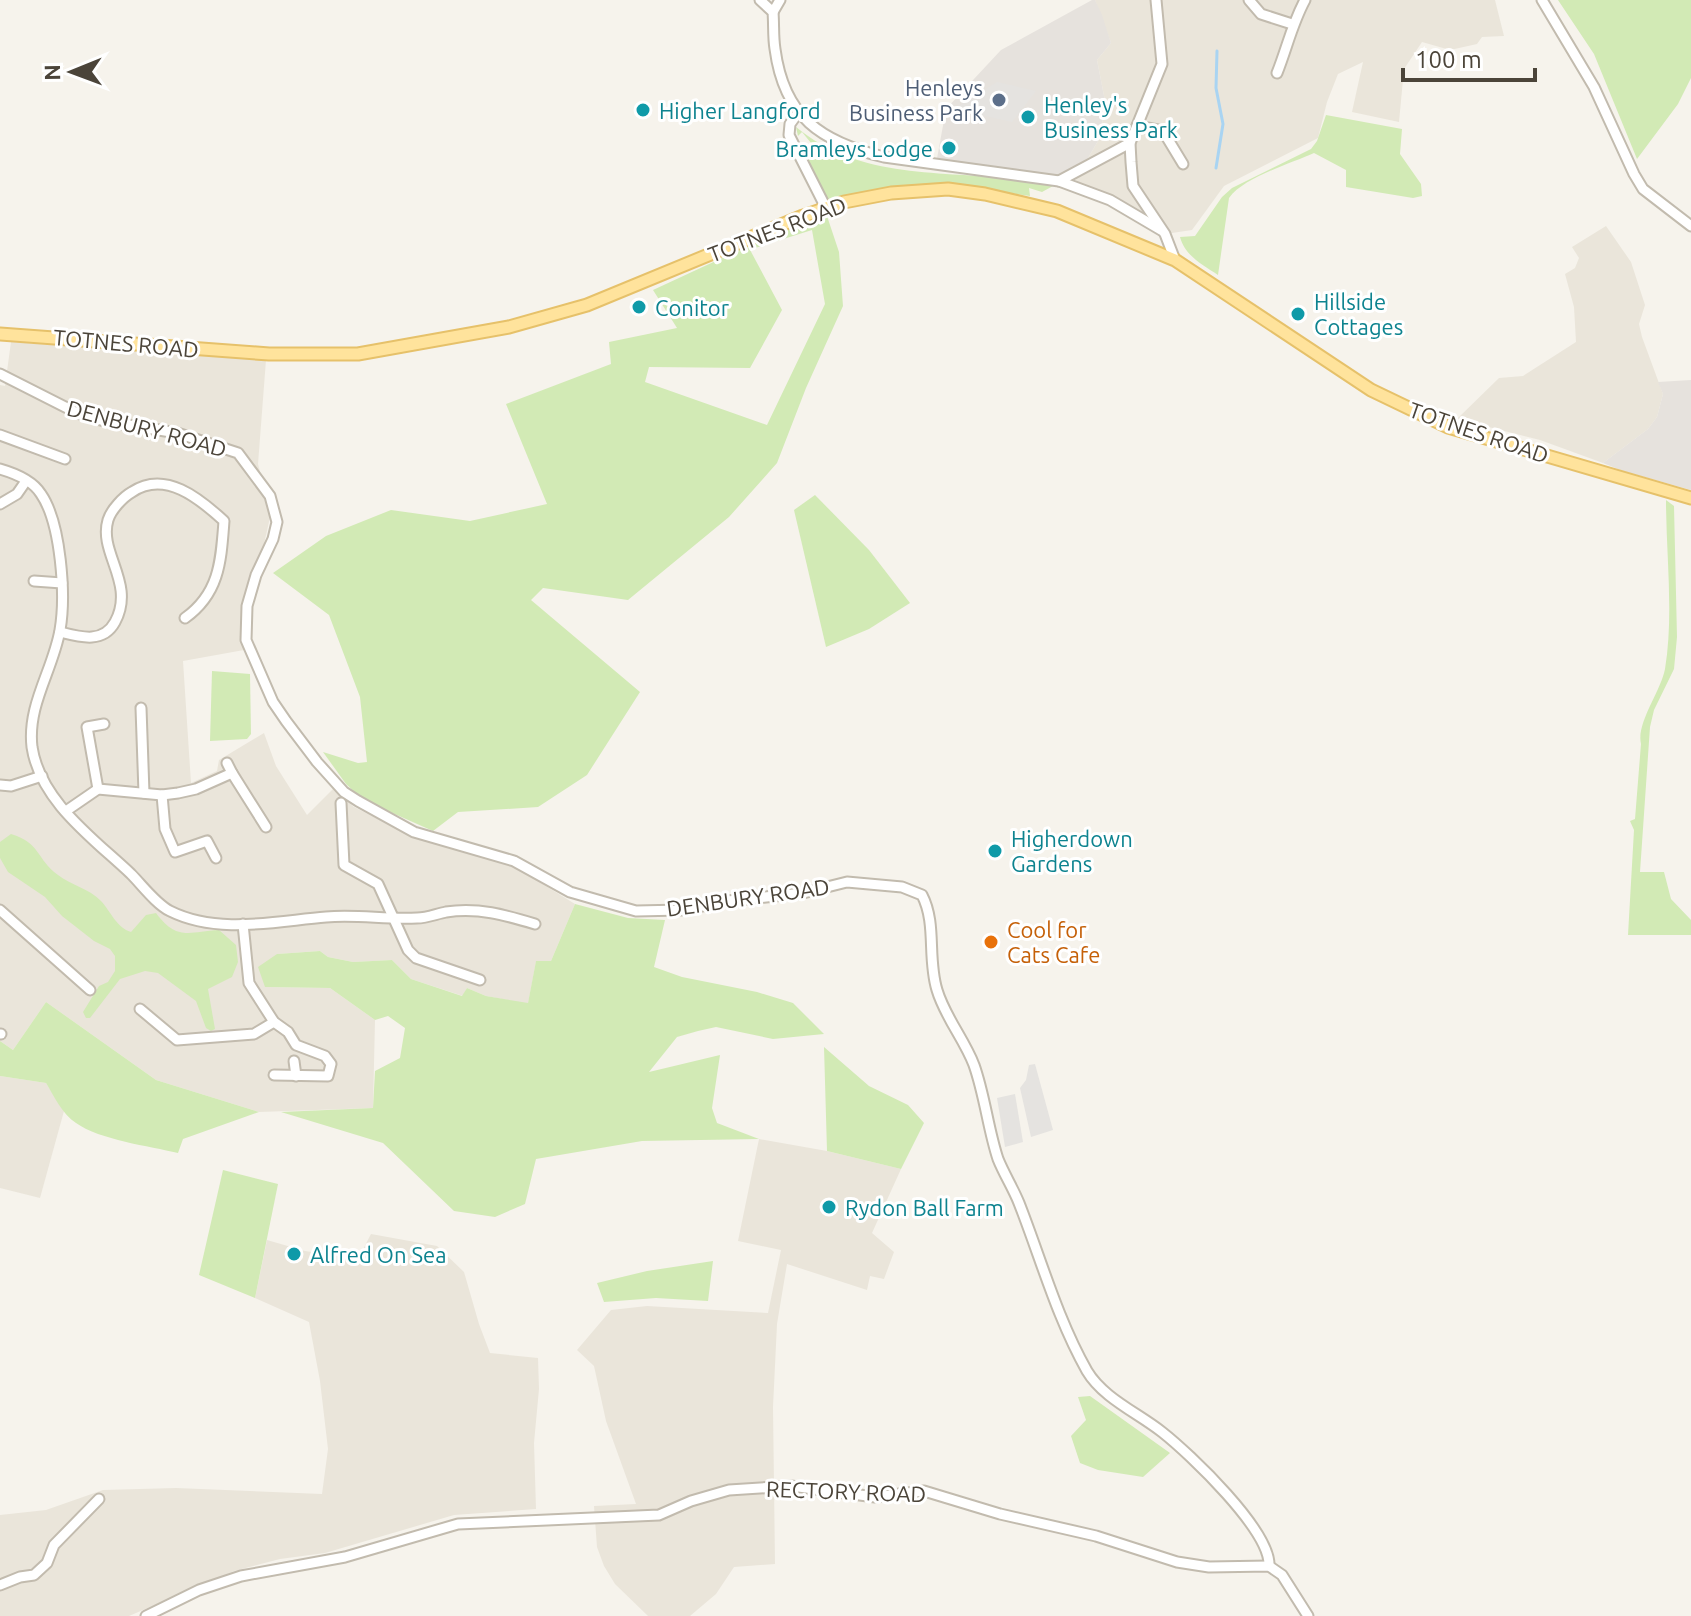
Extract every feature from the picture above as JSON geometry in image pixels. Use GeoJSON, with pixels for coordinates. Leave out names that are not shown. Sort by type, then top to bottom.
{"type":"FeatureCollection","features":[{"type":"Feature","properties":{"kind":"main road","name":"TOTNES ROAD"},"geometry":{"type":"LineString","coordinates":[[0,334],[269,354],[358,354],[509,327],[587,305],[826,208],[873,195],[948,189],[985,194],[1057,211],[1175,260],[1371,390],[1448,427],[1691,498]]}},
{"type":"Feature","properties":{"kind":"street"},"geometry":{"type":"LineString","coordinates":[[760,0],[773,12]]}},
{"type":"Feature","properties":{"kind":"street"},"geometry":{"type":"LineString","coordinates":[[780,0],[773,12],[775,48],[784,85],[798,113],[826,136],[861,151],[1059,181],[1110,200],[1161,230]]}},
{"type":"Feature","properties":{"kind":"street"},"geometry":{"type":"LineString","coordinates":[[1156,0],[1162,64],[1130,143],[1133,186],[1161,230],[1175,260]]}},
{"type":"Feature","properties":{"kind":"street"},"geometry":{"type":"LineString","coordinates":[[1249,0],[1261,14],[1292,24]]}},
{"type":"Feature","properties":{"kind":"street"},"geometry":{"type":"LineString","coordinates":[[1277,73],[1292,24],[1305,0]]}},
{"type":"Feature","properties":{"kind":"street"},"geometry":{"type":"LineString","coordinates":[[1542,0],[1594,87],[1643,189],[1691,226]]}},
{"type":"Feature","properties":{"kind":"street"},"geometry":{"type":"LineString","coordinates":[[798,113],[790,124],[789,135],[826,208]]}},
{"type":"Feature","properties":{"kind":"street"},"geometry":{"type":"LineString","coordinates":[[1137,126],[1163,131],[1183,164]]}},
{"type":"Feature","properties":{"kind":"street"},"geometry":{"type":"LineString","coordinates":[[1059,181],[1130,143]]}},
{"type":"Feature","properties":{"kind":"street","name":"DENBURY ROAD"},"geometry":{"type":"LineString","coordinates":[[0,374],[77,413],[104,421],[177,433],[238,453],[270,496],[277,522],[247,606],[246,640],[273,702],[286,721],[317,762],[344,792],[358,801],[414,832],[514,861],[570,892],[636,911],[681,910],[728,901],[803,893],[847,882],[902,887],[922,895],[930,911],[936,987],[947,1016],[974,1066],[999,1160],[1079,1356],[1098,1385],[1163,1433],[1229,1496],[1259,1535],[1266,1548],[1269,1566],[1282,1575],[1308,1616]]}},
{"type":"Feature","properties":{"kind":"street"},"geometry":{"type":"LineString","coordinates":[[0,435],[60,457],[50,467]]}},
{"type":"Feature","properties":{"kind":"street"},"geometry":{"type":"LineString","coordinates":[[0,469],[40,491],[49,510],[62,583],[60,632],[32,720],[32,743],[42,776],[66,811],[168,910],[221,924],[329,916],[418,918],[448,912],[487,910],[535,924]]}},
{"type":"Feature","properties":{"kind":"street"},"geometry":{"type":"LineString","coordinates":[[0,504],[17,494],[26,481]]}},
{"type":"Feature","properties":{"kind":"street"},"geometry":{"type":"LineString","coordinates":[[60,632],[96,638],[111,628],[120,612],[123,595],[107,536],[108,519],[124,497],[152,483],[198,497],[224,521],[212,591],[197,610],[185,618]]}},
{"type":"Feature","properties":{"kind":"street"},"geometry":{"type":"LineString","coordinates":[[34,581],[62,583]]}},
{"type":"Feature","properties":{"kind":"street"},"geometry":{"type":"LineString","coordinates":[[141,708],[144,793]]}},
{"type":"Feature","properties":{"kind":"street"},"geometry":{"type":"LineString","coordinates":[[98,789],[87,727],[104,724]]}},
{"type":"Feature","properties":{"kind":"street"},"geometry":{"type":"LineString","coordinates":[[227,763],[266,827]]}},
{"type":"Feature","properties":{"kind":"street"},"geometry":{"type":"LineString","coordinates":[[66,811],[98,789],[162,795],[188,792],[232,773]]}},
{"type":"Feature","properties":{"kind":"street"},"geometry":{"type":"LineString","coordinates":[[0,785],[11,786],[42,776]]}},
{"type":"Feature","properties":{"kind":"street"},"geometry":{"type":"LineString","coordinates":[[162,795],[165,829],[175,852],[207,841],[216,858]]}},
{"type":"Feature","properties":{"kind":"street"},"geometry":{"type":"LineString","coordinates":[[341,803],[344,865],[378,884],[403,942],[416,958],[480,980]]}},
{"type":"Feature","properties":{"kind":"street"},"geometry":{"type":"LineString","coordinates":[[0,910],[90,990]]}},
{"type":"Feature","properties":{"kind":"street"},"geometry":{"type":"LineString","coordinates":[[243,924],[249,983],[274,1022],[288,1032],[296,1045],[325,1056],[331,1064],[328,1076],[274,1075]]}},
{"type":"Feature","properties":{"kind":"street"},"geometry":{"type":"LineString","coordinates":[[140,1009],[177,1040],[254,1034],[274,1022]]}},
{"type":"Feature","properties":{"kind":"street"},"geometry":{"type":"LineString","coordinates":[[294,1061],[296,1076]]}},
{"type":"Feature","properties":{"kind":"street","name":"RECTORY ROAD"},"geometry":{"type":"LineString","coordinates":[[146,1616],[228,1580],[285,1566],[345,1557],[458,1524],[659,1515],[691,1501],[729,1490],[791,1486],[875,1497],[924,1491],[1000,1514],[1096,1536],[1177,1562],[1209,1567],[1269,1566]]}},
{"type":"Feature","properties":{"kind":"street"},"geometry":{"type":"LineString","coordinates":[[0,1585],[34,1575],[47,1563],[54,1545],[99,1499]]}},
{"type":"Feature","properties":{"kind":"shaded area"},"geometry":{"type":"Polygon","coordinates":[[[1095,0],[1495,0],[1504,36],[1482,37],[1477,44],[1450,50],[1422,42],[1404,69],[1399,122],[1352,112],[1363,62],[1338,74],[1318,138],[1224,186],[1192,230],[1165,234],[1075,180],[1098,141],[1106,106],[1097,60],[1111,43],[1095,0]]]}},
{"type":"Feature","properties":{"kind":"shaded area"},"geometry":{"type":"Polygon","coordinates":[[[1095,0],[1102,15],[1111,43],[1097,60],[1106,106],[1098,141],[1075,180],[1059,181],[936,164],[946,109],[1001,50],[1095,0]]]}},
{"type":"Feature","properties":{"kind":"shaded area","name":"Henleys Business Park"},"geometry":{"type":"Polygon","coordinates":[[[997,82],[1036,91],[1012,122],[954,109],[997,82]]]}},
{"type":"Feature","properties":{"kind":"shaded area"},"geometry":{"type":"Polygon","coordinates":[[[1606,226],[1631,262],[1645,305],[1639,324],[1663,394],[1657,417],[1648,429],[1603,463],[1540,440],[1457,419],[1499,378],[1523,376],[1576,342],[1574,307],[1565,274],[1575,268],[1579,258],[1572,247],[1606,226]]]}},
{"type":"Feature","properties":{"kind":"shaded area"},"geometry":{"type":"Polygon","coordinates":[[[11,342],[266,360],[258,464],[271,513],[264,544],[246,591],[241,638],[244,650],[183,661],[191,783],[217,771],[219,760],[264,733],[276,766],[307,815],[333,789],[354,807],[414,837],[512,865],[575,904],[551,961],[536,962],[528,1004],[486,996],[467,988],[463,996],[411,979],[392,960],[353,962],[328,957],[320,951],[277,954],[265,987],[330,988],[375,1020],[373,1108],[259,1112],[156,1080],[46,1002],[13,1050],[0,1041],[0,385],[5,386],[11,342]]]}},
{"type":"Feature","properties":{"kind":"shaded area"},"geometry":{"type":"Polygon","coordinates":[[[1691,380],[1691,490],[1603,463],[1648,429],[1657,417],[1663,394],[1658,382],[1691,380]]]}},
{"type":"Feature","properties":{"kind":"shaded area"},"geometry":{"type":"Polygon","coordinates":[[[1035,1064],[1053,1130],[1031,1137],[1020,1088],[1026,1080],[1029,1065],[1035,1064]]]}},
{"type":"Feature","properties":{"kind":"shaded area"},"geometry":{"type":"Polygon","coordinates":[[[0,1076],[46,1083],[64,1111],[40,1198],[0,1188],[0,1076]]]}},
{"type":"Feature","properties":{"kind":"shaded area"},"geometry":{"type":"Polygon","coordinates":[[[1015,1094],[1023,1142],[1005,1147],[997,1098],[1015,1094]]]}},
{"type":"Feature","properties":{"kind":"shaded area"},"geometry":{"type":"Polygon","coordinates":[[[759,1139],[901,1169],[872,1233],[894,1252],[884,1279],[870,1276],[867,1290],[787,1264],[777,1324],[773,1407],[775,1564],[734,1567],[716,1594],[690,1616],[648,1616],[615,1584],[597,1547],[594,1506],[636,1504],[606,1421],[594,1366],[577,1350],[611,1310],[647,1306],[768,1313],[781,1250],[738,1241],[759,1139]]]}},
{"type":"Feature","properties":{"kind":"shaded area"},"geometry":{"type":"Polygon","coordinates":[[[371,1234],[437,1246],[464,1272],[490,1353],[538,1358],[539,1389],[534,1443],[536,1509],[454,1515],[325,1553],[280,1559],[234,1571],[129,1616],[0,1616],[0,1515],[46,1510],[103,1490],[176,1488],[322,1494],[328,1449],[309,1322],[255,1298],[267,1240],[305,1251],[358,1259],[371,1234]]]}},
{"type":"Feature","properties":{"kind":"green space"},"geometry":{"type":"Polygon","coordinates":[[[1558,0],[1691,0],[1691,78],[1678,104],[1637,159],[1594,54],[1558,0]]]}},
{"type":"Feature","properties":{"kind":"green space"},"geometry":{"type":"Polygon","coordinates":[[[1326,115],[1402,129],[1400,154],[1421,184],[1422,196],[1413,198],[1346,187],[1346,170],[1314,153],[1256,177],[1229,198],[1218,275],[1190,255],[1180,237],[1195,236],[1222,197],[1232,188],[1311,149],[1326,115]]]}},
{"type":"Feature","properties":{"kind":"green space"},"geometry":{"type":"Polygon","coordinates":[[[796,127],[825,146],[856,159],[888,167],[1053,186],[1042,192],[1029,188],[1030,196],[982,189],[871,190],[826,202],[805,148],[811,143],[802,132],[798,136],[796,127]]]}},
{"type":"Feature","properties":{"kind":"green space"},"geometry":{"type":"Polygon","coordinates":[[[825,210],[839,252],[843,306],[777,463],[729,517],[628,600],[543,588],[531,600],[640,692],[587,775],[538,807],[458,812],[433,831],[363,800],[346,784],[323,752],[358,763],[367,762],[360,697],[329,615],[273,573],[326,536],[391,510],[470,521],[547,504],[506,404],[611,364],[609,342],[677,328],[653,290],[748,246],[782,310],[750,368],[649,367],[645,382],[767,425],[825,304],[812,230],[752,249],[749,244],[751,240],[825,210]]]}},
{"type":"Feature","properties":{"kind":"green space"},"geometry":{"type":"Polygon","coordinates":[[[815,495],[869,550],[910,603],[869,629],[826,647],[794,510],[815,495]]]}},
{"type":"Feature","properties":{"kind":"green space"},"geometry":{"type":"Polygon","coordinates":[[[1666,500],[1674,506],[1677,637],[1674,669],[1654,710],[1650,727],[1640,872],[1664,872],[1671,899],[1691,920],[1691,935],[1628,935],[1634,830],[1630,821],[1635,819],[1640,736],[1663,678],[1668,648],[1666,500]]]}},
{"type":"Feature","properties":{"kind":"green space"},"geometry":{"type":"Polygon","coordinates":[[[212,671],[250,674],[251,734],[247,739],[210,741],[212,671]]]}},
{"type":"Feature","properties":{"kind":"green space"},"geometry":{"type":"Polygon","coordinates":[[[11,834],[28,842],[58,875],[96,897],[126,930],[131,932],[146,915],[156,913],[177,931],[219,930],[236,945],[238,962],[232,977],[208,989],[215,1029],[211,1031],[206,1028],[196,1001],[158,973],[145,971],[120,979],[90,1018],[86,1018],[83,1012],[99,986],[108,982],[115,971],[115,956],[110,949],[94,941],[62,916],[45,897],[8,872],[0,858],[0,842],[11,834]]]}},
{"type":"Feature","properties":{"kind":"green space"},"geometry":{"type":"Polygon","coordinates":[[[575,904],[628,918],[665,920],[654,967],[682,977],[757,992],[793,1003],[824,1034],[773,1039],[716,1027],[677,1037],[649,1072],[720,1055],[712,1108],[717,1123],[759,1139],[642,1141],[536,1159],[525,1204],[495,1217],[454,1211],[383,1143],[281,1112],[373,1108],[375,1071],[400,1058],[405,1028],[388,1016],[375,1020],[330,988],[265,987],[258,967],[277,954],[320,951],[328,957],[353,962],[392,960],[411,979],[462,996],[467,988],[486,996],[528,1003],[536,961],[551,961],[575,904]]]}},
{"type":"Feature","properties":{"kind":"green space"},"geometry":{"type":"Polygon","coordinates":[[[46,1002],[156,1080],[259,1112],[183,1139],[178,1153],[86,1129],[67,1115],[46,1083],[0,1076],[0,1041],[13,1050],[46,1002]]]}},
{"type":"Feature","properties":{"kind":"green space"},"geometry":{"type":"Polygon","coordinates":[[[824,1047],[869,1086],[908,1105],[924,1123],[901,1169],[827,1151],[824,1047]]]}},
{"type":"Feature","properties":{"kind":"green space"},"geometry":{"type":"Polygon","coordinates":[[[223,1170],[278,1184],[255,1298],[199,1275],[223,1170]]]}},
{"type":"Feature","properties":{"kind":"green space"},"geometry":{"type":"Polygon","coordinates":[[[713,1261],[708,1301],[656,1298],[604,1302],[597,1283],[647,1271],[713,1261]]]}},
{"type":"Feature","properties":{"kind":"green space"},"geometry":{"type":"Polygon","coordinates":[[[1090,1396],[1170,1453],[1143,1477],[1098,1470],[1080,1463],[1071,1436],[1086,1420],[1078,1397],[1090,1396]]]}},
{"type":"Feature","properties":{"kind":"waterway"},"geometry":{"type":"LineString","coordinates":[[1216,168],[1223,124],[1216,88],[1217,51]]}},
{"type":"Feature","properties":{"kind":"place","name":"Henleys Business Park"},"geometry":{"type":"Point","coordinates":[999,100]}},
{"type":"Feature","properties":{"kind":"place","name":"Higher Langford"},"geometry":{"type":"Point","coordinates":[643,110]}},
{"type":"Feature","properties":{"kind":"place","name":"Henley's Business Park"},"geometry":{"type":"Point","coordinates":[1028,117]}},
{"type":"Feature","properties":{"kind":"place","name":"Bramleys Lodge"},"geometry":{"type":"Point","coordinates":[949,148]}},
{"type":"Feature","properties":{"kind":"place","name":"Conitor"},"geometry":{"type":"Point","coordinates":[639,307]}},
{"type":"Feature","properties":{"kind":"place","name":"Hillside Cottages"},"geometry":{"type":"Point","coordinates":[1298,314]}},
{"type":"Feature","properties":{"kind":"place","name":"Higherdown Gardens"},"geometry":{"type":"Point","coordinates":[995,851]}},
{"type":"Feature","properties":{"kind":"place","name":"Cool for Cats Cafe"},"geometry":{"type":"Point","coordinates":[991,942]}},
{"type":"Feature","properties":{"kind":"place","name":"Rydon Ball Farm"},"geometry":{"type":"Point","coordinates":[829,1207]}},
{"type":"Feature","properties":{"kind":"place","name":"Alfred On Sea"},"geometry":{"type":"Point","coordinates":[294,1254]}}]}
